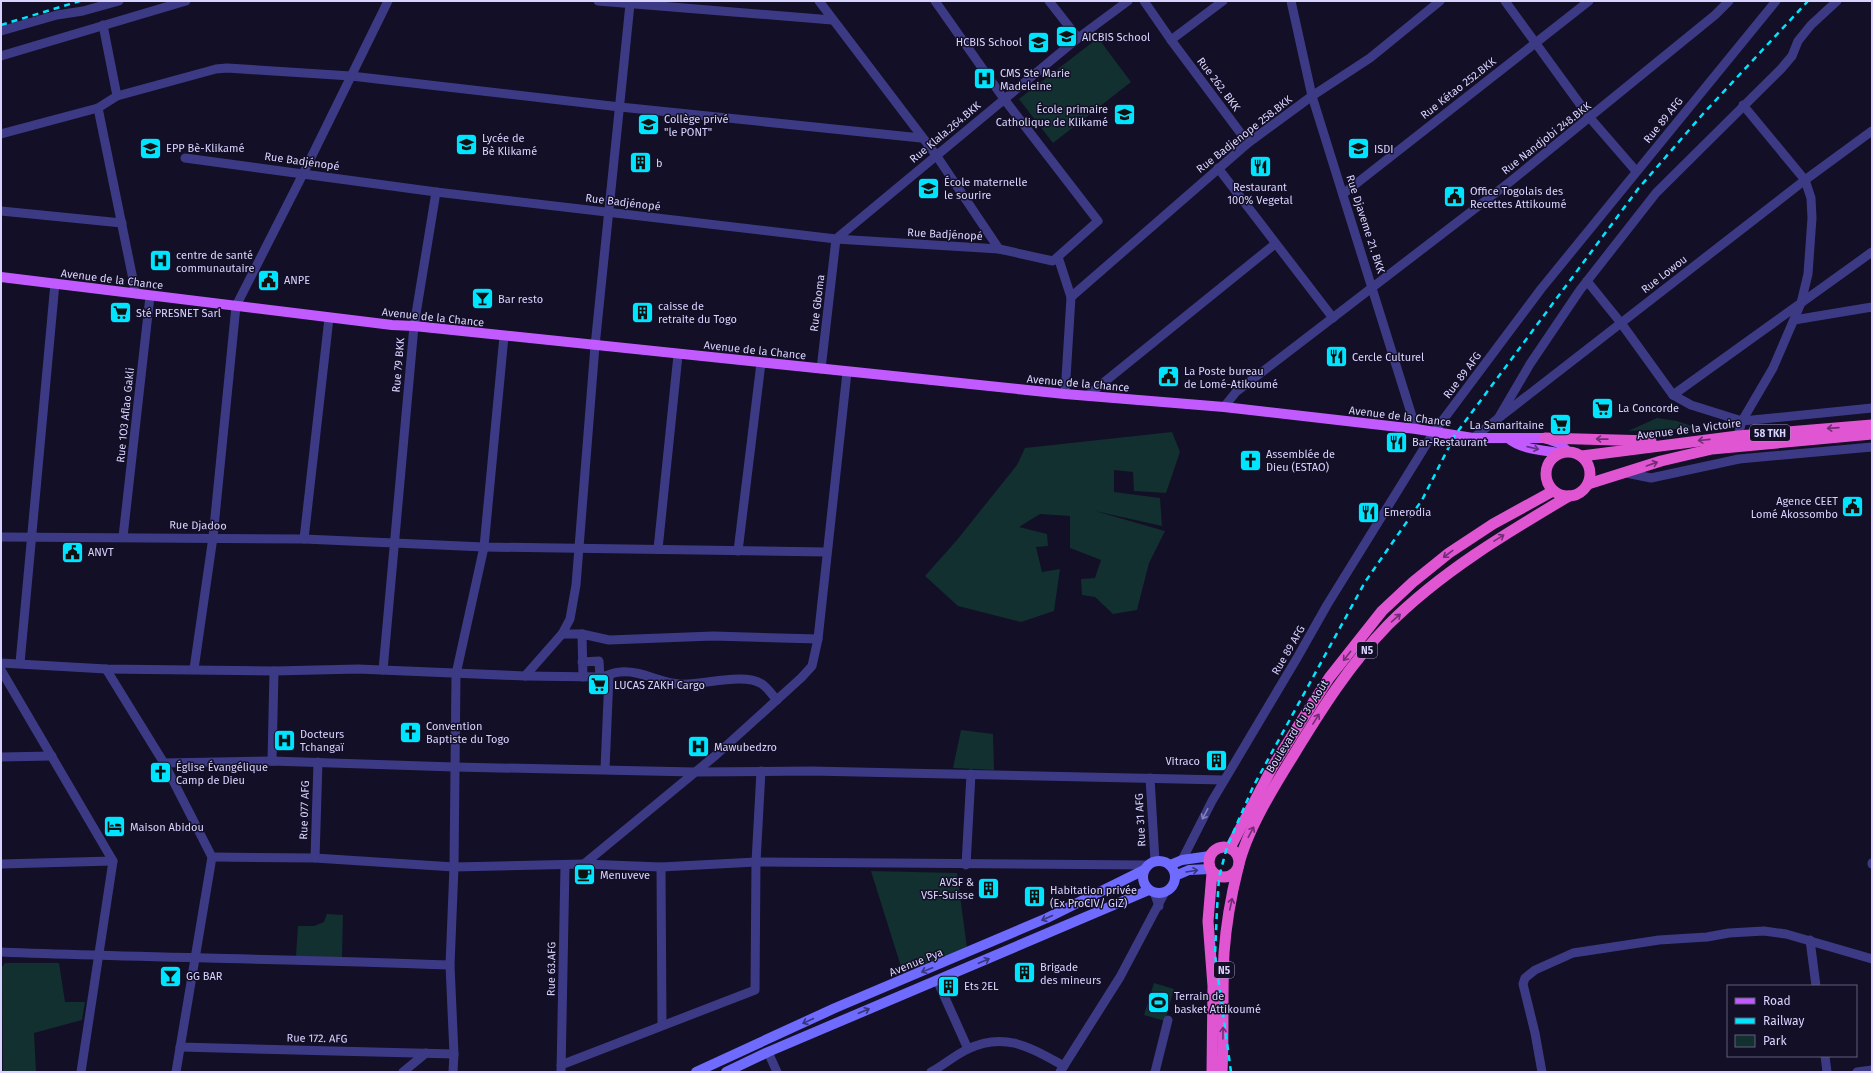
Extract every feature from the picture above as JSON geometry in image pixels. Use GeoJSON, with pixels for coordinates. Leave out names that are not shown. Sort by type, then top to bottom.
{"type":"FeatureCollection","features":[{"type":"Feature","properties":{"kind":"highway","name":"Avenue de la Victoire"},"geometry":{"type":"LineString","coordinates":[[1582,456],[1738,436],[1872,425]]}},
{"type":"Feature","properties":{"kind":"highway","name":"58 TKH"},"geometry":{"type":"LineString","coordinates":[[1626,473],[1661,460],[1712,450],[1872,434]]}},
{"type":"Feature","properties":{"kind":"highway"},"geometry":{"type":"LineString","coordinates":[[1544,438],[1612,439],[1669,444]]}},
{"type":"Feature","properties":{"kind":"highway"},"geometry":{"type":"LineString","coordinates":[[1588,484],[1590,469],[1582,456],[1575,452],[1564,452],[1548,463],[1546,478],[1553,491],[1569,496],[1577,495],[1588,484],[1626,473]]}},
{"type":"Feature","properties":{"kind":"highway","name":"Boulevard du 30 Août"},"geometry":{"type":"LineString","coordinates":[[1230,848],[1273,766],[1307,712],[1329,678],[1382,610],[1413,582],[1449,553],[1493,524],[1553,491]]}},
{"type":"Feature","properties":{"kind":"highway","name":"Boulevard du 30 Août"},"geometry":{"type":"LineString","coordinates":[[1222,1072],[1224,954],[1227,924],[1238,868],[1245,844],[1289,762],[1332,692],[1388,625],[1437,582],[1485,547],[1569,496]]}},
{"type":"Feature","properties":{"kind":"highway"},"geometry":{"type":"LineString","coordinates":[[1217,848],[1230,848],[1238,857],[1238,868],[1228,877],[1220,877],[1211,871],[1210,856],[1217,848]]}},
{"type":"Feature","properties":{"kind":"highway","name":"N5"},"geometry":{"type":"LineString","coordinates":[[1211,871],[1208,921],[1213,986],[1212,1072]]}},
{"type":"Feature","properties":{"kind":"main road","name":"Avenue de la Chance"},"geometry":{"type":"LineString","coordinates":[[1,277],[392,325],[414,326],[1065,394],[1224,407],[1416,429],[1472,438],[1544,438],[1559,443],[1564,452]]}},
{"type":"Feature","properties":{"kind":"main road","name":"Avenue de la Chance"},"geometry":{"type":"LineString","coordinates":[[1508,438],[1514,443],[1535,449],[1564,452]]}},
{"type":"Feature","properties":{"kind":"main road"},"geometry":{"type":"LineString","coordinates":[[1170,865],[1182,860],[1210,856]]}},
{"type":"Feature","properties":{"kind":"main road"},"geometry":{"type":"LineString","coordinates":[[1152,891],[1144,880],[1149,866],[1164,861],[1170,865],[1176,876]]}},
{"type":"Feature","properties":{"kind":"main road","name":"Avenue Pya"},"geometry":{"type":"LineString","coordinates":[[696,1072],[835,1008],[1048,918],[1149,866]]}},
{"type":"Feature","properties":{"kind":"main road"},"geometry":{"type":"LineString","coordinates":[[726,1072],[768,1052],[937,980],[1152,891],[1165,892],[1171,887],[1176,876],[1189,870],[1211,871]]}},
{"type":"Feature","properties":{"kind":"street"},"geometry":{"type":"LineString","coordinates":[[1,31],[57,15],[83,11],[119,1]]}},
{"type":"Feature","properties":{"kind":"street"},"geometry":{"type":"LineString","coordinates":[[1,56],[186,1]]}},
{"type":"Feature","properties":{"kind":"street"},"geometry":{"type":"LineString","coordinates":[[194,669],[213,538],[236,306],[388,1]]}},
{"type":"Feature","properties":{"kind":"street"},"geometry":{"type":"LineString","coordinates":[[598,1],[832,20]]}},
{"type":"Feature","properties":{"kind":"street"},"geometry":{"type":"LineString","coordinates":[[935,1],[1004,99],[1098,221],[1058,257],[1071,297],[1065,394]]}},
{"type":"Feature","properties":{"kind":"street"},"geometry":{"type":"LineString","coordinates":[[1049,1],[1078,38]]}},
{"type":"Feature","properties":{"kind":"street","name":"Rue Klala.264.BKK"},"geometry":{"type":"LineString","coordinates":[[836,239],[1078,38],[1128,1]]}},
{"type":"Feature","properties":{"kind":"street","name":"Rue 262. BKK"},"geometry":{"type":"LineString","coordinates":[[1144,1],[1171,40],[1248,143]]}},
{"type":"Feature","properties":{"kind":"street"},"geometry":{"type":"LineString","coordinates":[[1171,40],[1223,1]]}},
{"type":"Feature","properties":{"kind":"street","name":"Rue Djaveme 21. BKK"},"geometry":{"type":"LineString","coordinates":[[1291,1],[1312,96],[1344,194],[1416,429]]}},
{"type":"Feature","properties":{"kind":"street","name":"Rue Badjenope 258.BKK"},"geometry":{"type":"LineString","coordinates":[[1071,297],[1248,143],[1312,96],[1370,58],[1440,1]]}},
{"type":"Feature","properties":{"kind":"street"},"geometry":{"type":"LineString","coordinates":[[1505,1],[1536,41],[1590,118],[1636,171]]}},
{"type":"Feature","properties":{"kind":"street","name":"Rue Kétao 252.BKK"},"geometry":{"type":"LineString","coordinates":[[1344,194],[1536,41],[1589,1]]}},
{"type":"Feature","properties":{"kind":"street","name":"Rue Nandjobi 248.BKK"},"geometry":{"type":"LineString","coordinates":[[1224,407],[1236,392],[1590,118],[1715,15],[1729,1]]}},
{"type":"Feature","properties":{"kind":"street","name":"Rue 89 AFG"},"geometry":{"type":"LineString","coordinates":[[1182,860],[1224,780],[1335,592],[1434,432],[1541,289],[1776,1]]}},
{"type":"Feature","properties":{"kind":"street"},"geometry":{"type":"LineString","coordinates":[[1499,417],[1530,364],[1587,281],[1656,193],[1781,70],[1792,56],[1798,42],[1811,25],[1837,1]]}},
{"type":"Feature","properties":{"kind":"street"},"geometry":{"type":"LineString","coordinates":[[821,2],[832,20],[921,138],[936,155],[999,249]]}},
{"type":"Feature","properties":{"kind":"street"},"geometry":{"type":"LineString","coordinates":[[525,676],[562,634],[570,619],[576,584],[595,346],[630,4]]}},
{"type":"Feature","properties":{"kind":"street"},"geometry":{"type":"LineString","coordinates":[[103,25],[117,96]]}},
{"type":"Feature","properties":{"kind":"street"},"geometry":{"type":"LineString","coordinates":[[1,134],[98,108],[117,96],[221,68],[351,76],[620,107],[921,138]]}},
{"type":"Feature","properties":{"kind":"street"},"geometry":{"type":"LineString","coordinates":[[1738,436],[1742,421],[1773,368],[1801,303],[1808,274],[1812,218],[1811,198],[1805,180],[1743,106]]}},
{"type":"Feature","properties":{"kind":"street"},"geometry":{"type":"LineString","coordinates":[[98,108],[136,294]]}},
{"type":"Feature","properties":{"kind":"street","name":"Rue Lowou"},"geometry":{"type":"LineString","coordinates":[[1472,438],[1805,180],[1872,131]]}},
{"type":"Feature","properties":{"kind":"street","name":"Rue Badjénopé"},"geometry":{"type":"LineString","coordinates":[[185,158],[436,192],[836,239],[999,249],[1053,261],[1058,257]]}},
{"type":"Feature","properties":{"kind":"street"},"geometry":{"type":"LineString","coordinates":[[1218,168],[1274,244],[1333,318]]}},
{"type":"Feature","properties":{"kind":"street","name":"Rue 79 BKK"},"geometry":{"type":"LineString","coordinates":[[383,670],[414,326],[436,192]]}},
{"type":"Feature","properties":{"kind":"street"},"geometry":{"type":"LineString","coordinates":[[1,211],[122,223]]}},
{"type":"Feature","properties":{"kind":"street","name":"Rue Gboma"},"geometry":{"type":"LineString","coordinates":[[821,369],[836,239]]}},
{"type":"Feature","properties":{"kind":"street"},"geometry":{"type":"LineString","coordinates":[[1087,396],[1274,244]]}},
{"type":"Feature","properties":{"kind":"street"},"geometry":{"type":"LineString","coordinates":[[1673,395],[1872,252]]}},
{"type":"Feature","properties":{"kind":"street"},"geometry":{"type":"LineString","coordinates":[[1587,281],[1621,323],[1673,395],[1691,405],[1742,421],[1872,408]]}},
{"type":"Feature","properties":{"kind":"street"},"geometry":{"type":"LineString","coordinates":[[20,663],[55,283]]}},
{"type":"Feature","properties":{"kind":"street","name":"Rue 1O3 Aflao Gakli"},"geometry":{"type":"LineString","coordinates":[[123,537],[150,296]]}},
{"type":"Feature","properties":{"kind":"street"},"geometry":{"type":"LineString","coordinates":[[1794,320],[1872,307]]}},
{"type":"Feature","properties":{"kind":"street"},"geometry":{"type":"LineString","coordinates":[[304,539],[329,318]]}},
{"type":"Feature","properties":{"kind":"street"},"geometry":{"type":"LineString","coordinates":[[453,1072],[454,1054],[450,965],[454,867],[456,674],[484,546],[504,336]]}},
{"type":"Feature","properties":{"kind":"street"},"geometry":{"type":"LineString","coordinates":[[658,549],[678,354]]}},
{"type":"Feature","properties":{"kind":"street"},"geometry":{"type":"LineString","coordinates":[[738,551],[760,363]]}},
{"type":"Feature","properties":{"kind":"street"},"geometry":{"type":"LineString","coordinates":[[584,864],[716,756],[812,666],[818,639],[846,372]]}},
{"type":"Feature","properties":{"kind":"street"},"geometry":{"type":"LineString","coordinates":[[1739,459],[1746,447]]}},
{"type":"Feature","properties":{"kind":"street"},"geometry":{"type":"LineString","coordinates":[[1626,473],[1651,478],[1739,459],[1872,447]]}},
{"type":"Feature","properties":{"kind":"street","name":"Rue Djadoo"},"geometry":{"type":"LineString","coordinates":[[1,537],[304,539],[484,546],[826,552]]}},
{"type":"Feature","properties":{"kind":"street"},"geometry":{"type":"LineString","coordinates":[[562,634],[582,634],[609,640],[713,636],[818,639]]}},
{"type":"Feature","properties":{"kind":"street"},"geometry":{"type":"LineString","coordinates":[[582,634],[583,677]]}},
{"type":"Feature","properties":{"kind":"street"},"geometry":{"type":"LineString","coordinates":[[582,662],[599,661],[604,677],[605,769]]}},
{"type":"Feature","properties":{"kind":"street"},"geometry":{"type":"LineString","coordinates":[[1,663],[106,669],[274,671],[383,670],[456,674],[583,677],[604,677],[619,672],[640,674],[658,680],[681,684],[716,680],[750,681],[761,684],[777,700]]}},
{"type":"Feature","properties":{"kind":"street"},"geometry":{"type":"LineString","coordinates":[[106,669],[164,763],[212,857],[176,1072]]}},
{"type":"Feature","properties":{"kind":"street"},"geometry":{"type":"LineString","coordinates":[[1,670],[113,861],[100,956],[81,1072]]}},
{"type":"Feature","properties":{"kind":"street"},"geometry":{"type":"LineString","coordinates":[[272,761],[274,671]]}},
{"type":"Feature","properties":{"kind":"street"},"geometry":{"type":"LineString","coordinates":[[1,757],[52,756]]}},
{"type":"Feature","properties":{"kind":"street"},"geometry":{"type":"LineString","coordinates":[[164,763],[272,761],[454,767],[695,772],[761,771],[971,774],[1224,780]]}},
{"type":"Feature","properties":{"kind":"street","name":"Rue 077 AFG"},"geometry":{"type":"LineString","coordinates":[[315,858],[318,762]]}},
{"type":"Feature","properties":{"kind":"street"},"geometry":{"type":"LineString","coordinates":[[561,1068],[662,1025],[755,990],[756,862],[761,771]]}},
{"type":"Feature","properties":{"kind":"street"},"geometry":{"type":"LineString","coordinates":[[966,865],[971,774]]}},
{"type":"Feature","properties":{"kind":"street","name":"Rue 31 AFG"},"geometry":{"type":"LineString","coordinates":[[1149,866],[1150,778]]}},
{"type":"Feature","properties":{"kind":"street"},"geometry":{"type":"LineString","coordinates":[[212,857],[315,858],[454,867],[565,866],[584,864],[661,867],[756,862],[1149,866]]}},
{"type":"Feature","properties":{"kind":"street"},"geometry":{"type":"LineString","coordinates":[[1,864],[113,861]]}},
{"type":"Feature","properties":{"kind":"street","name":"Rue 63.AFG"},"geometry":{"type":"LineString","coordinates":[[561,1068],[565,866]]}},
{"type":"Feature","properties":{"kind":"street"},"geometry":{"type":"LineString","coordinates":[[661,867],[662,1025]]}},
{"type":"Feature","properties":{"kind":"street"},"geometry":{"type":"LineString","coordinates":[[1152,891],[1159,906]]}},
{"type":"Feature","properties":{"kind":"street"},"geometry":{"type":"LineString","coordinates":[[931,1072],[941,1069],[968,1049],[990,1042],[1008,1041],[1027,1046],[1062,1069],[1120,977],[1159,906],[1165,892]]}},
{"type":"Feature","properties":{"kind":"street"},"geometry":{"type":"LineString","coordinates":[[1542,1072],[1535,1033],[1523,984],[1525,978],[1535,970],[1573,953],[1659,940],[1764,931],[1810,940],[1872,959]]}},
{"type":"Feature","properties":{"kind":"street"},"geometry":{"type":"LineString","coordinates":[[1810,940],[1816,985]]}},
{"type":"Feature","properties":{"kind":"street"},"geometry":{"type":"LineString","coordinates":[[1,952],[450,965]]}},
{"type":"Feature","properties":{"kind":"street"},"geometry":{"type":"LineString","coordinates":[[937,980],[968,1049]]}},
{"type":"Feature","properties":{"kind":"street"},"geometry":{"type":"LineString","coordinates":[[1155,1072],[1168,1020]]}},
{"type":"Feature","properties":{"kind":"street","name":"Rue 172. AFG"},"geometry":{"type":"LineString","coordinates":[[180,1047],[454,1054]]}},
{"type":"Feature","properties":{"kind":"street"},"geometry":{"type":"LineString","coordinates":[[768,1052],[777,1072]]}},
{"type":"Feature","properties":{"kind":"street"},"geometry":{"type":"LineString","coordinates":[[403,1072],[426,1053]]}},
{"type":"Feature","properties":{"kind":"street"},"geometry":{"type":"LineString","coordinates":[[1825,1057],[1827,1072]]}},
{"type":"Feature","properties":{"kind":"street"},"geometry":{"type":"LineString","coordinates":[[1856,1072],[1872,1070]]}},
{"type":"Feature","properties":{"kind":"green space"},"geometry":{"type":"Polygon","coordinates":[[[1098,38],[1131,82],[1053,143],[1019,99],[1098,38]]]}},
{"type":"Feature","properties":{"kind":"green space"},"geometry":{"type":"Polygon","coordinates":[[[1657,418],[1677,421],[1697,428],[1628,431],[1657,418]]]}},
{"type":"Feature","properties":{"kind":"green space"},"geometry":{"type":"Polygon","coordinates":[[[1172,432],[1180,452],[1166,493],[1134,491],[1133,472],[1114,470],[1114,492],[1160,498],[1162,526],[1095,511],[1165,531],[1149,563],[1137,610],[1113,614],[1095,597],[1082,595],[1081,579],[1095,578],[1101,560],[1070,548],[1070,516],[1040,514],[1019,527],[1047,534],[1048,546],[1036,547],[1042,572],[1060,569],[1054,611],[1021,622],[958,606],[925,576],[957,540],[1017,465],[1025,448],[1172,432]]]}},
{"type":"Feature","properties":{"kind":"green space"},"geometry":{"type":"Polygon","coordinates":[[[961,730],[993,734],[994,770],[953,768],[961,730]]]}},
{"type":"Feature","properties":{"kind":"green space"},"geometry":{"type":"Polygon","coordinates":[[[871,871],[957,873],[967,948],[903,973],[871,871]]]}},
{"type":"Feature","properties":{"kind":"green space"},"geometry":{"type":"Polygon","coordinates":[[[327,914],[343,915],[342,959],[296,956],[298,926],[314,926],[324,922],[327,914]]]}},
{"type":"Feature","properties":{"kind":"green space"},"geometry":{"type":"Polygon","coordinates":[[[5,963],[59,963],[65,1002],[85,1002],[82,1020],[34,1033],[36,1072],[3,1072],[2,967],[5,963]]]}},
{"type":"Feature","properties":{"kind":"green space","name":"Terrain de basket Attikoumé"},"geometry":{"type":"Polygon","coordinates":[[[1154,983],[1174,989],[1165,1021],[1144,1015],[1154,983]]]}},
{"type":"Feature","properties":{"kind":"railway"},"geometry":{"type":"LineString","coordinates":[[1,25],[80,1]]}},
{"type":"Feature","properties":{"kind":"railway"},"geometry":{"type":"LineString","coordinates":[[1231,1072],[1215,955],[1219,877],[1227,847],[1253,787],[1365,582],[1422,500],[1455,435],[1638,189],[1702,115],[1808,1]]}},
{"type":"Feature","properties":{"kind":"place","name":"AICBIS School"},"geometry":{"type":"Point","coordinates":[1067,37]}},
{"type":"Feature","properties":{"kind":"place","name":"HCBIS School"},"geometry":{"type":"Point","coordinates":[1038,42]}},
{"type":"Feature","properties":{"kind":"place","name":"CMS Ste Marie Madeleine"},"geometry":{"type":"Point","coordinates":[985,79]}},
{"type":"Feature","properties":{"kind":"place","name":"École primaire Catholique de Klikamé"},"geometry":{"type":"Point","coordinates":[1124,115]}},
{"type":"Feature","properties":{"kind":"place","name":"Collège privé \"le PONT\""},"geometry":{"type":"Point","coordinates":[648,125]}},
{"type":"Feature","properties":{"kind":"place","name":"Lycée de Bè Klikamé"},"geometry":{"type":"Point","coordinates":[466,144]}},
{"type":"Feature","properties":{"kind":"place","name":"EPP Bè-Klikamé"},"geometry":{"type":"Point","coordinates":[150,148]}},
{"type":"Feature","properties":{"kind":"place","name":"ISDI"},"geometry":{"type":"Point","coordinates":[1359,149]}},
{"type":"Feature","properties":{"kind":"place","name":"b"},"geometry":{"type":"Point","coordinates":[641,163]}},
{"type":"Feature","properties":{"kind":"place","name":"Restaurant 100% Vegetal"},"geometry":{"type":"Point","coordinates":[1260,167]}},
{"type":"Feature","properties":{"kind":"place","name":"École maternelle le sourire"},"geometry":{"type":"Point","coordinates":[928,188]}},
{"type":"Feature","properties":{"kind":"place","name":"Office Togolais des Recettes Attikoumé"},"geometry":{"type":"Point","coordinates":[1454,197]}},
{"type":"Feature","properties":{"kind":"place","name":"centre de santé communautaire"},"geometry":{"type":"Point","coordinates":[160,261]}},
{"type":"Feature","properties":{"kind":"place","name":"ANPE"},"geometry":{"type":"Point","coordinates":[268,280]}},
{"type":"Feature","properties":{"kind":"place","name":"Bar resto"},"geometry":{"type":"Point","coordinates":[483,299]}},
{"type":"Feature","properties":{"kind":"place","name":"caisse de retraite du Togo"},"geometry":{"type":"Point","coordinates":[643,312]}},
{"type":"Feature","properties":{"kind":"place","name":"Sté PRESNET Sarl"},"geometry":{"type":"Point","coordinates":[120,313]}},
{"type":"Feature","properties":{"kind":"place","name":"Cercle Culturel"},"geometry":{"type":"Point","coordinates":[1336,357]}},
{"type":"Feature","properties":{"kind":"place","name":"La Poste bureau de Lomé-Atikoumé"},"geometry":{"type":"Point","coordinates":[1168,377]}},
{"type":"Feature","properties":{"kind":"place","name":"La Concorde"},"geometry":{"type":"Point","coordinates":[1602,408]}},
{"type":"Feature","properties":{"kind":"place","name":"La Samaritaine"},"geometry":{"type":"Point","coordinates":[1560,425]}},
{"type":"Feature","properties":{"kind":"place","name":"Bar-Restaurant"},"geometry":{"type":"Point","coordinates":[1397,442]}},
{"type":"Feature","properties":{"kind":"place","name":"Assemblée de Dieu (ESTAO)"},"geometry":{"type":"Point","coordinates":[1250,460]}},
{"type":"Feature","properties":{"kind":"place","name":"Agence CEET Lomé Akossombo"},"geometry":{"type":"Point","coordinates":[1853,507]}},
{"type":"Feature","properties":{"kind":"place","name":"Emerodia"},"geometry":{"type":"Point","coordinates":[1368,512]}},
{"type":"Feature","properties":{"kind":"place","name":"ANVT"},"geometry":{"type":"Point","coordinates":[73,552]}},
{"type":"Feature","properties":{"kind":"place","name":"LUCAS ZAKH Cargo"},"geometry":{"type":"Point","coordinates":[599,685]}},
{"type":"Feature","properties":{"kind":"place","name":"Convention Baptiste du Togo"},"geometry":{"type":"Point","coordinates":[411,732]}},
{"type":"Feature","properties":{"kind":"place","name":"Docteurs Tchangaï"},"geometry":{"type":"Point","coordinates":[285,740]}},
{"type":"Feature","properties":{"kind":"place","name":"Mawubedzro"},"geometry":{"type":"Point","coordinates":[698,747]}},
{"type":"Feature","properties":{"kind":"place","name":"Vitraco"},"geometry":{"type":"Point","coordinates":[1216,761]}},
{"type":"Feature","properties":{"kind":"place","name":"Église Évangélique Camp de Dieu"},"geometry":{"type":"Point","coordinates":[160,773]}},
{"type":"Feature","properties":{"kind":"place","name":"Maison Abidou"},"geometry":{"type":"Point","coordinates":[114,827]}},
{"type":"Feature","properties":{"kind":"place","name":"Menuveve"},"geometry":{"type":"Point","coordinates":[584,875]}},
{"type":"Feature","properties":{"kind":"place","name":"AVSF & VSF-Suisse"},"geometry":{"type":"Point","coordinates":[989,888]}},
{"type":"Feature","properties":{"kind":"place","name":"Habitation privée (Ex ProCIV/ GiZ)"},"geometry":{"type":"Point","coordinates":[1034,896]}},
{"type":"Feature","properties":{"kind":"place","name":"Brigade des mineurs"},"geometry":{"type":"Point","coordinates":[1025,973]}},
{"type":"Feature","properties":{"kind":"place","name":"GG BAR"},"geometry":{"type":"Point","coordinates":[170,976]}},
{"type":"Feature","properties":{"kind":"place","name":"Ets 2EL"},"geometry":{"type":"Point","coordinates":[948,986]}},
{"type":"Feature","properties":{"kind":"place","name":"Terrain de basket Attikoumé"},"geometry":{"type":"Point","coordinates":[1159,1002]}}]}
